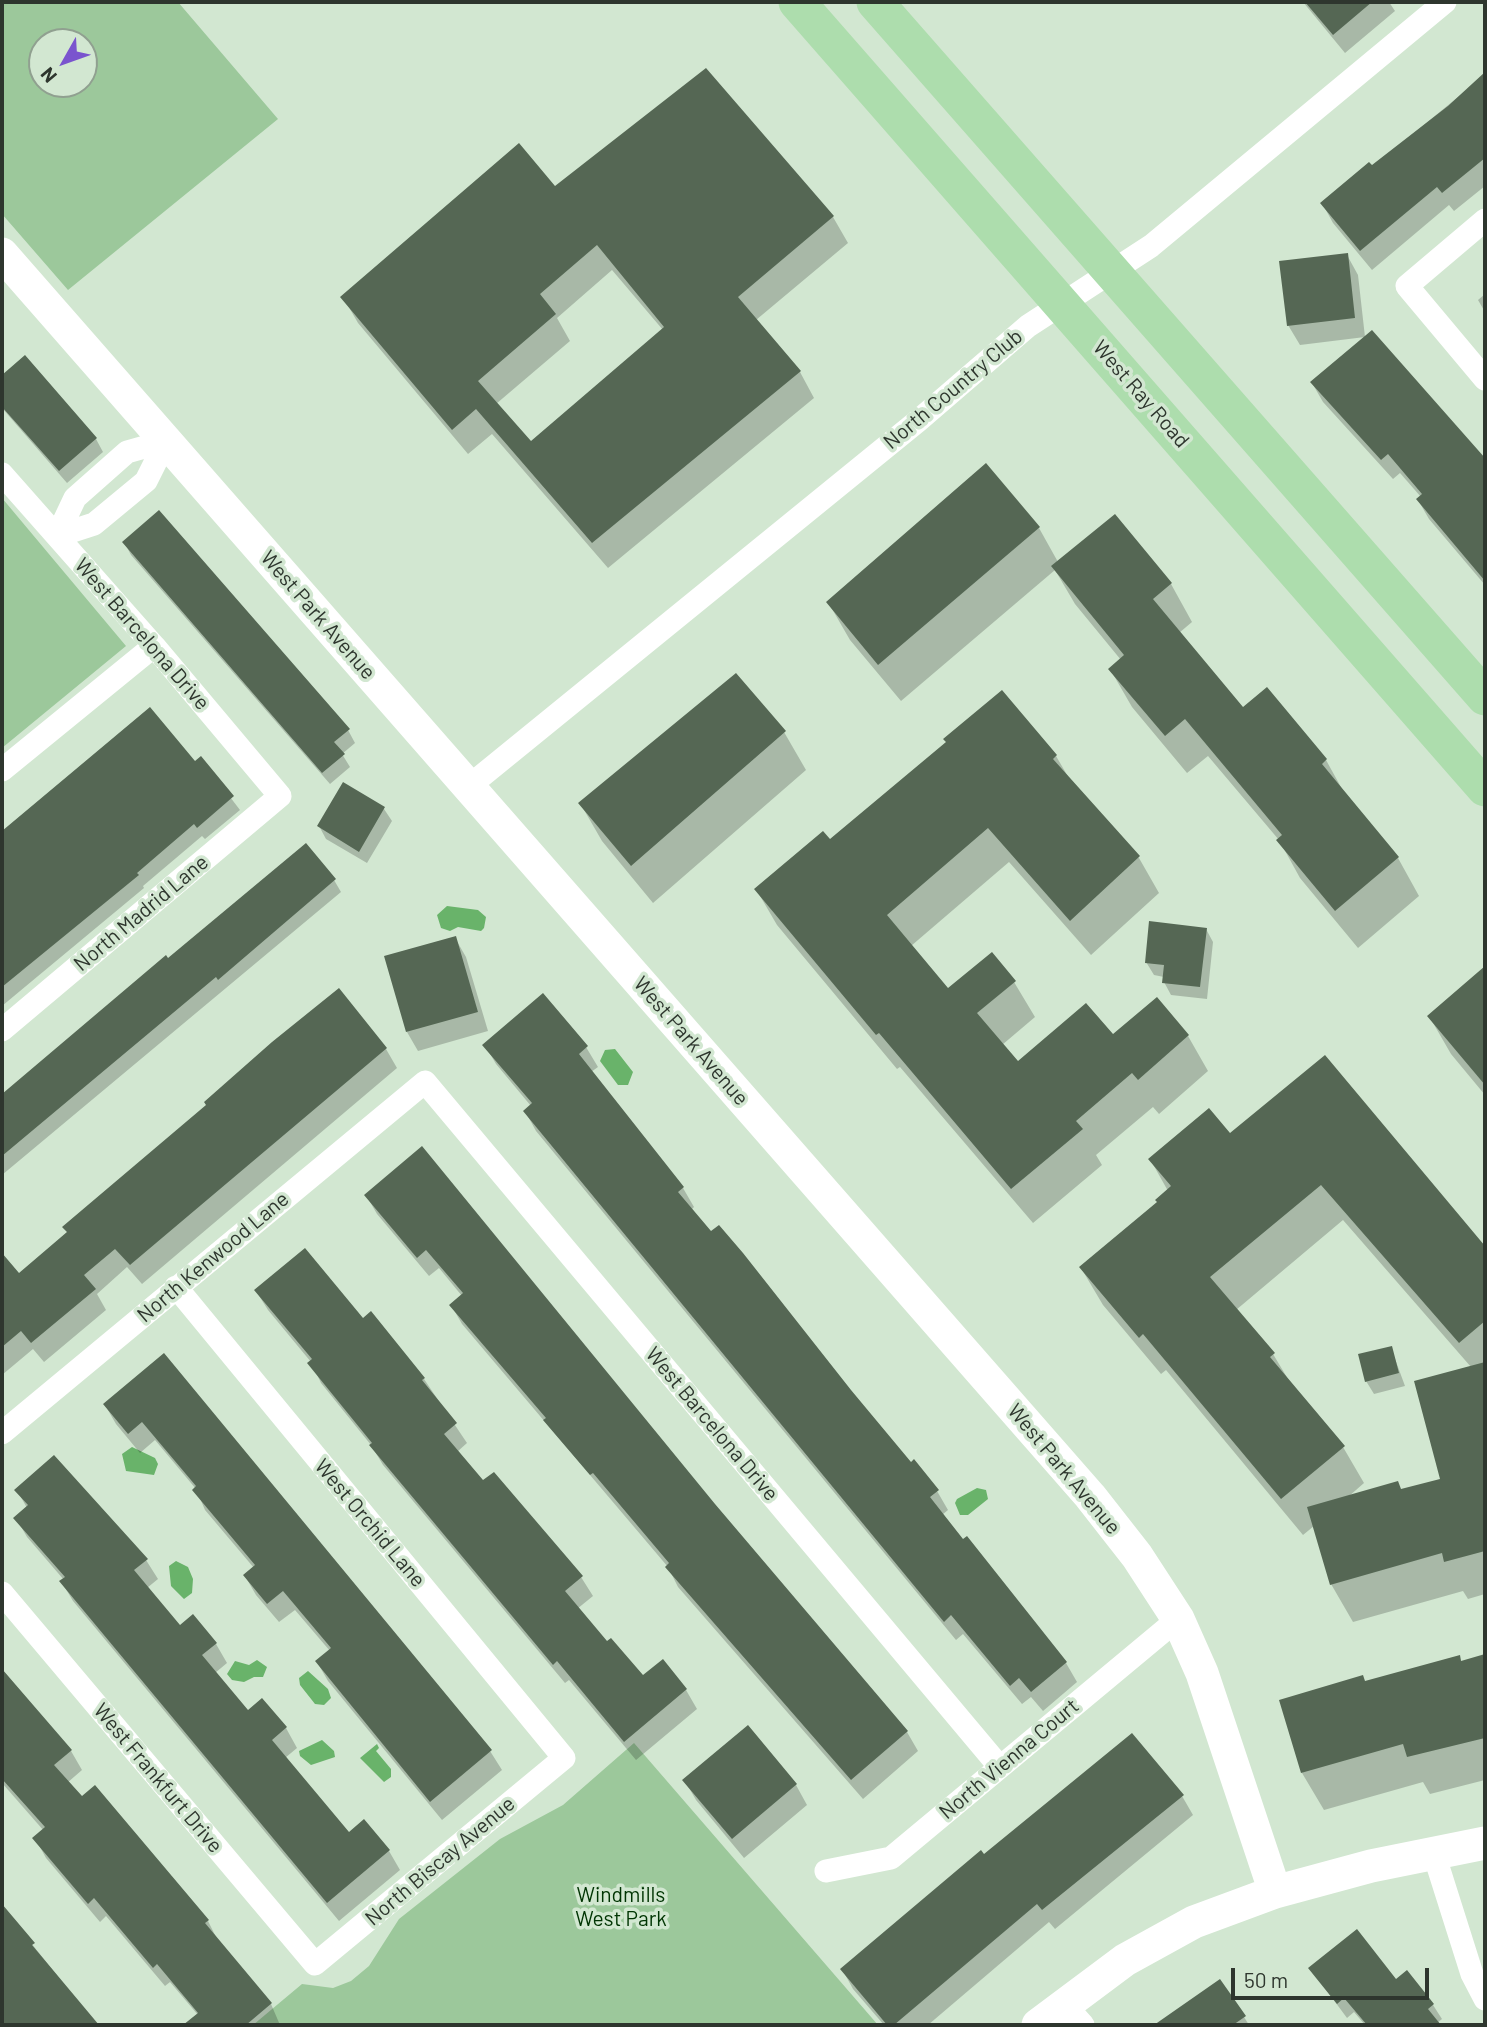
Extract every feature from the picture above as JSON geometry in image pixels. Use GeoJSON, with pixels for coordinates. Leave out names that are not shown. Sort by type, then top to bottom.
{"type":"FeatureCollection","features":[{"type":"Feature","properties":{"kind":"main road","name":"West Ray Road"},"geometry":{"type":"LineString","coordinates":[[797,2],[1485,788]]}},
{"type":"Feature","properties":{"kind":"main road"},"geometry":{"type":"LineString","coordinates":[[875,2],[1485,697]]}},
{"type":"Feature","properties":{"kind":"street","name":"North Country Club"},"geometry":{"type":"LineString","coordinates":[[468,787],[919,420],[1026,328],[1152,246],[1446,2]]}},
{"type":"Feature","properties":{"kind":"street"},"geometry":{"type":"LineString","coordinates":[[1485,220],[1407,286],[1485,379]]}},
{"type":"Feature","properties":{"kind":"street","name":"West Park Avenue"},"geometry":{"type":"LineString","coordinates":[[2,254],[1090,1496],[1137,1556],[1178,1619],[1202,1673],[1275,1892]]}},
{"type":"Feature","properties":{"kind":"street"},"geometry":{"type":"LineString","coordinates":[[57,536],[94,524],[146,481],[166,441]]}},
{"type":"Feature","properties":{"kind":"street"},"geometry":{"type":"LineString","coordinates":[[57,536],[75,498],[127,452],[166,441]]}},
{"type":"Feature","properties":{"kind":"street","name":"West Barcelona Drive"},"geometry":{"type":"LineString","coordinates":[[2,474],[154,646],[280,796]]}},
{"type":"Feature","properties":{"kind":"street"},"geometry":{"type":"LineString","coordinates":[[2,770],[154,646]]}},
{"type":"Feature","properties":{"kind":"street","name":"North Madrid Lane"},"geometry":{"type":"LineString","coordinates":[[2,1030],[280,796]]}},
{"type":"Feature","properties":{"kind":"street","name":"West Barcelona Drive"},"geometry":{"type":"LineString","coordinates":[[425,1082],[999,1766]]}},
{"type":"Feature","properties":{"kind":"street","name":"North Kenwood Lane"},"geometry":{"type":"LineString","coordinates":[[2,1433],[425,1082]]}},
{"type":"Feature","properties":{"kind":"street","name":"West Orchid Lane"},"geometry":{"type":"LineString","coordinates":[[176,1287],[564,1758]]}},
{"type":"Feature","properties":{"kind":"street","name":"West Frankfurt Drive"},"geometry":{"type":"LineString","coordinates":[[2,1593],[315,1964]]}},
{"type":"Feature","properties":{"kind":"street","name":"North Vienna Court"},"geometry":{"type":"LineString","coordinates":[[826,1871],[891,1858],[1178,1619]]}},
{"type":"Feature","properties":{"kind":"street","name":"North Biscay Avenue"},"geometry":{"type":"LineString","coordinates":[[315,1964],[564,1758]]}},
{"type":"Feature","properties":{"kind":"street"},"geometry":{"type":"LineString","coordinates":[[1038,2025],[1073,2015],[1125,1960],[1194,1923],[1275,1892],[1371,1866],[1485,1843]]}},
{"type":"Feature","properties":{"kind":"street"},"geometry":{"type":"LineString","coordinates":[[1434,1854],[1472,1974],[1485,1999]]}},
{"type":"Feature","properties":{"kind":"green space"},"geometry":{"type":"Polygon","coordinates":[[[2,2],[178,2],[278,119],[68,290],[2,214],[2,2]]]}},
{"type":"Feature","properties":{"kind":"green space"},"geometry":{"type":"Polygon","coordinates":[[[2,498],[126,646],[2,748],[2,498]]]}},
{"type":"Feature","properties":{"kind":"green space","name":"Windmills West Park"},"geometry":{"type":"Polygon","coordinates":[[[634,1743],[878,2025],[253,2025],[302,1984],[333,1988],[351,1981],[369,1966],[399,1919],[500,1839],[563,1805],[634,1743]]]}},
{"type":"Feature","properties":{"kind":"shaded area"},"geometry":{"type":"Polygon","coordinates":[[[447,906],[478,910],[486,917],[484,928],[481,931],[458,927],[450,931],[441,928],[437,915],[447,906]]]}},
{"type":"Feature","properties":{"kind":"shaded area"},"geometry":{"type":"Polygon","coordinates":[[[615,1049],[633,1072],[628,1085],[618,1085],[600,1061],[605,1050],[615,1049]]]}},
{"type":"Feature","properties":{"kind":"shaded area"},"geometry":{"type":"Polygon","coordinates":[[[132,1447],[155,1458],[158,1464],[154,1475],[126,1471],[122,1454],[132,1447]]]}},
{"type":"Feature","properties":{"kind":"shaded area"},"geometry":{"type":"Polygon","coordinates":[[[977,1488],[986,1490],[988,1499],[968,1515],[960,1515],[955,1503],[957,1499],[977,1488]]]}},
{"type":"Feature","properties":{"kind":"shaded area"},"geometry":{"type":"Polygon","coordinates":[[[176,1561],[188,1567],[193,1579],[192,1593],[184,1599],[171,1586],[169,1566],[176,1561]]]}},
{"type":"Feature","properties":{"kind":"shaded area"},"geometry":{"type":"Polygon","coordinates":[[[257,1660],[267,1667],[263,1677],[254,1677],[244,1682],[232,1680],[227,1674],[235,1661],[249,1665],[257,1660]]]}},
{"type":"Feature","properties":{"kind":"shaded area"},"geometry":{"type":"Polygon","coordinates":[[[308,1671],[328,1689],[331,1698],[324,1705],[315,1704],[300,1685],[299,1678],[308,1671]]]}},
{"type":"Feature","properties":{"kind":"shaded area"},"geometry":{"type":"Polygon","coordinates":[[[322,1740],[334,1751],[335,1757],[311,1765],[300,1756],[299,1751],[322,1740]]]}},
{"type":"Feature","properties":{"kind":"shaded area"},"geometry":{"type":"Polygon","coordinates":[[[377,1744],[379,1748],[376,1751],[391,1769],[391,1777],[384,1782],[360,1758],[377,1744]]]}},
{"type":"Feature","properties":{"kind":"building"},"geometry":{"type":"Polygon","coordinates":[[[1305,2],[1372,2],[1333,35],[1305,2]]]}},
{"type":"Feature","properties":{"kind":"building"},"geometry":{"type":"Polygon","coordinates":[[[706,68],[834,216],[738,297],[801,371],[592,543],[476,409],[452,430],[340,297],[519,143],[555,186],[706,68]],[[597,245],[540,294],[556,314],[478,381],[531,441],[664,327],[597,245]]]}},
{"type":"Feature","properties":{"kind":"building"},"geometry":{"type":"Polygon","coordinates":[[[1485,72],[1485,158],[1442,193],[1437,187],[1360,251],[1320,203],[1369,162],[1372,165],[1448,106],[1485,72]]]}},
{"type":"Feature","properties":{"kind":"building"},"geometry":{"type":"Polygon","coordinates":[[[1348,253],[1355,318],[1287,326],[1279,261],[1348,253]]]}},
{"type":"Feature","properties":{"kind":"building"},"geometry":{"type":"Polygon","coordinates":[[[1372,330],[1485,458],[1485,581],[1416,499],[1422,494],[1388,454],[1381,460],[1310,382],[1372,330]]]}},
{"type":"Feature","properties":{"kind":"building"},"geometry":{"type":"Polygon","coordinates":[[[25,355],[97,438],[59,471],[2,407],[2,375],[25,355]]]}},
{"type":"Feature","properties":{"kind":"building"},"geometry":{"type":"Polygon","coordinates":[[[986,463],[1040,527],[878,665],[826,602],[986,463]]]}},
{"type":"Feature","properties":{"kind":"building"},"geometry":{"type":"Polygon","coordinates":[[[159,510],[350,729],[334,742],[345,754],[322,773],[122,542],[159,510]]]}},
{"type":"Feature","properties":{"kind":"building"},"geometry":{"type":"Polygon","coordinates":[[[1115,514],[1172,583],[1153,599],[1243,707],[1267,687],[1327,759],[1322,764],[1399,857],[1335,911],[1276,840],[1282,835],[1185,719],[1165,736],[1108,669],[1124,655],[1051,566],[1115,514]]]}},
{"type":"Feature","properties":{"kind":"building"},"geometry":{"type":"Polygon","coordinates":[[[736,673],[786,731],[631,866],[578,803],[736,673]]]}},
{"type":"Feature","properties":{"kind":"building"},"geometry":{"type":"Polygon","coordinates":[[[1002,690],[1057,755],[1053,759],[1140,856],[1070,921],[988,828],[887,915],[948,988],[992,952],[1016,981],[977,1013],[1018,1061],[1086,1003],[1113,1034],[1157,997],[1189,1035],[1138,1080],[1132,1073],[1076,1121],[1083,1129],[1011,1189],[879,1033],[876,1035],[754,889],[823,831],[830,839],[946,742],[943,739],[1002,690]]]}},
{"type":"Feature","properties":{"kind":"building"},"geometry":{"type":"Polygon","coordinates":[[[150,707],[195,761],[201,756],[234,796],[197,828],[194,824],[137,873],[139,875],[2,987],[2,831],[150,707]]]}},
{"type":"Feature","properties":{"kind":"building"},"geometry":{"type":"Polygon","coordinates":[[[343,782],[385,807],[359,852],[317,826],[343,782]]]}},
{"type":"Feature","properties":{"kind":"building"},"geometry":{"type":"Polygon","coordinates":[[[306,843],[336,879],[218,980],[216,977],[2,1156],[2,1094],[166,955],[168,958],[306,843]]]}},
{"type":"Feature","properties":{"kind":"building"},"geometry":{"type":"Polygon","coordinates":[[[1149,921],[1207,928],[1200,987],[1162,983],[1164,965],[1145,963],[1149,921]]]}},
{"type":"Feature","properties":{"kind":"building"},"geometry":{"type":"Polygon","coordinates":[[[456,936],[478,1012],[406,1032],[384,956],[456,936]]]}},
{"type":"Feature","properties":{"kind":"building"},"geometry":{"type":"Polygon","coordinates":[[[1485,966],[1485,1085],[1427,1016],[1485,966]]]}},
{"type":"Feature","properties":{"kind":"building"},"geometry":{"type":"Polygon","coordinates":[[[339,988],[387,1048],[130,1265],[115,1249],[84,1275],[96,1289],[31,1343],[21,1331],[2,1347],[2,1253],[19,1273],[67,1232],[62,1227],[206,1105],[204,1102],[272,1042],[339,988]]]}},
{"type":"Feature","properties":{"kind":"building"},"geometry":{"type":"Polygon","coordinates":[[[543,993],[588,1046],[579,1054],[684,1187],[678,1192],[711,1231],[719,1225],[911,1462],[914,1459],[939,1490],[930,1497],[963,1539],[967,1536],[1067,1662],[1031,1692],[1019,1678],[1010,1686],[951,1615],[944,1622],[523,1111],[532,1103],[482,1045],[543,993]]]}},
{"type":"Feature","properties":{"kind":"building"},"geometry":{"type":"Polygon","coordinates":[[[1325,1055],[1485,1246],[1485,1321],[1459,1343],[1321,1185],[1210,1277],[1275,1353],[1270,1357],[1345,1446],[1281,1499],[1143,1334],[1139,1338],[1079,1267],[1157,1202],[1155,1200],[1171,1186],[1148,1159],[1209,1108],[1230,1133],[1325,1055]]]}},
{"type":"Feature","properties":{"kind":"building"},"geometry":{"type":"Polygon","coordinates":[[[422,1146],[715,1504],[908,1731],[851,1780],[665,1567],[669,1563],[593,1473],[590,1475],[543,1420],[546,1418],[449,1305],[463,1293],[426,1250],[417,1258],[364,1195],[422,1146]]]}},
{"type":"Feature","properties":{"kind":"building"},"geometry":{"type":"Polygon","coordinates":[[[305,1248],[363,1318],[371,1311],[425,1378],[422,1380],[457,1423],[444,1434],[483,1480],[494,1472],[583,1576],[565,1591],[607,1641],[611,1638],[643,1675],[663,1659],[687,1689],[624,1742],[557,1661],[553,1665],[369,1445],[372,1443],[307,1363],[312,1359],[254,1290],[305,1248]]]}},
{"type":"Feature","properties":{"kind":"building"},"geometry":{"type":"Polygon","coordinates":[[[1392,1346],[1399,1373],[1365,1382],[1358,1354],[1392,1346]]]}},
{"type":"Feature","properties":{"kind":"building"},"geometry":{"type":"Polygon","coordinates":[[[164,1353],[492,1750],[430,1802],[315,1661],[331,1648],[283,1591],[267,1604],[243,1575],[255,1565],[192,1490],[196,1486],[142,1422],[128,1434],[103,1404],[164,1353]]]}},
{"type":"Feature","properties":{"kind":"building"},"geometry":{"type":"Polygon","coordinates":[[[1485,1362],[1485,1551],[1444,1562],[1442,1553],[1330,1585],[1307,1507],[1398,1481],[1401,1489],[1440,1479],[1414,1381],[1485,1362]]]}},
{"type":"Feature","properties":{"kind":"building"},"geometry":{"type":"Polygon","coordinates":[[[54,1455],[148,1559],[134,1570],[180,1625],[193,1614],[217,1643],[202,1655],[248,1710],[262,1698],[287,1727],[272,1740],[349,1832],[364,1819],[390,1850],[327,1903],[59,1581],[65,1577],[13,1518],[28,1505],[14,1490],[54,1455]]]}},
{"type":"Feature","properties":{"kind":"building"},"geometry":{"type":"Polygon","coordinates":[[[1485,1654],[1485,1738],[1407,1757],[1403,1744],[1301,1773],[1279,1700],[1363,1675],[1365,1681],[1460,1655],[1461,1661],[1485,1654]]]}},
{"type":"Feature","properties":{"kind":"building"},"geometry":{"type":"Polygon","coordinates":[[[2,1669],[72,1750],[54,1765],[82,1796],[95,1785],[209,1920],[205,1923],[272,2003],[246,2025],[183,2025],[198,2013],[157,1964],[153,1968],[94,1898],[88,1904],[32,1838],[45,1827],[2,1779],[2,1669]]]}},
{"type":"Feature","properties":{"kind":"building"},"geometry":{"type":"Polygon","coordinates":[[[748,1725],[797,1784],[732,1839],[682,1780],[748,1725]]]}},
{"type":"Feature","properties":{"kind":"building"},"geometry":{"type":"Polygon","coordinates":[[[1132,1733],[1184,1795],[1042,1910],[1037,1904],[894,2025],[887,2025],[840,1969],[981,1850],[984,1854],[1132,1733]]]}},
{"type":"Feature","properties":{"kind":"building"},"geometry":{"type":"Polygon","coordinates":[[[2,1904],[35,1943],[32,1945],[99,2025],[2,2025],[2,1904]]]}},
{"type":"Feature","properties":{"kind":"building"},"geometry":{"type":"Polygon","coordinates":[[[1357,1929],[1396,1979],[1407,1970],[1434,2004],[1428,2009],[1441,2025],[1367,2025],[1344,1998],[1337,2004],[1308,1968],[1357,1929]]]}},
{"type":"Feature","properties":{"kind":"building"},"geometry":{"type":"Polygon","coordinates":[[[1220,1979],[1246,2016],[1233,2025],[1154,2025],[1220,1979]]]}}]}
